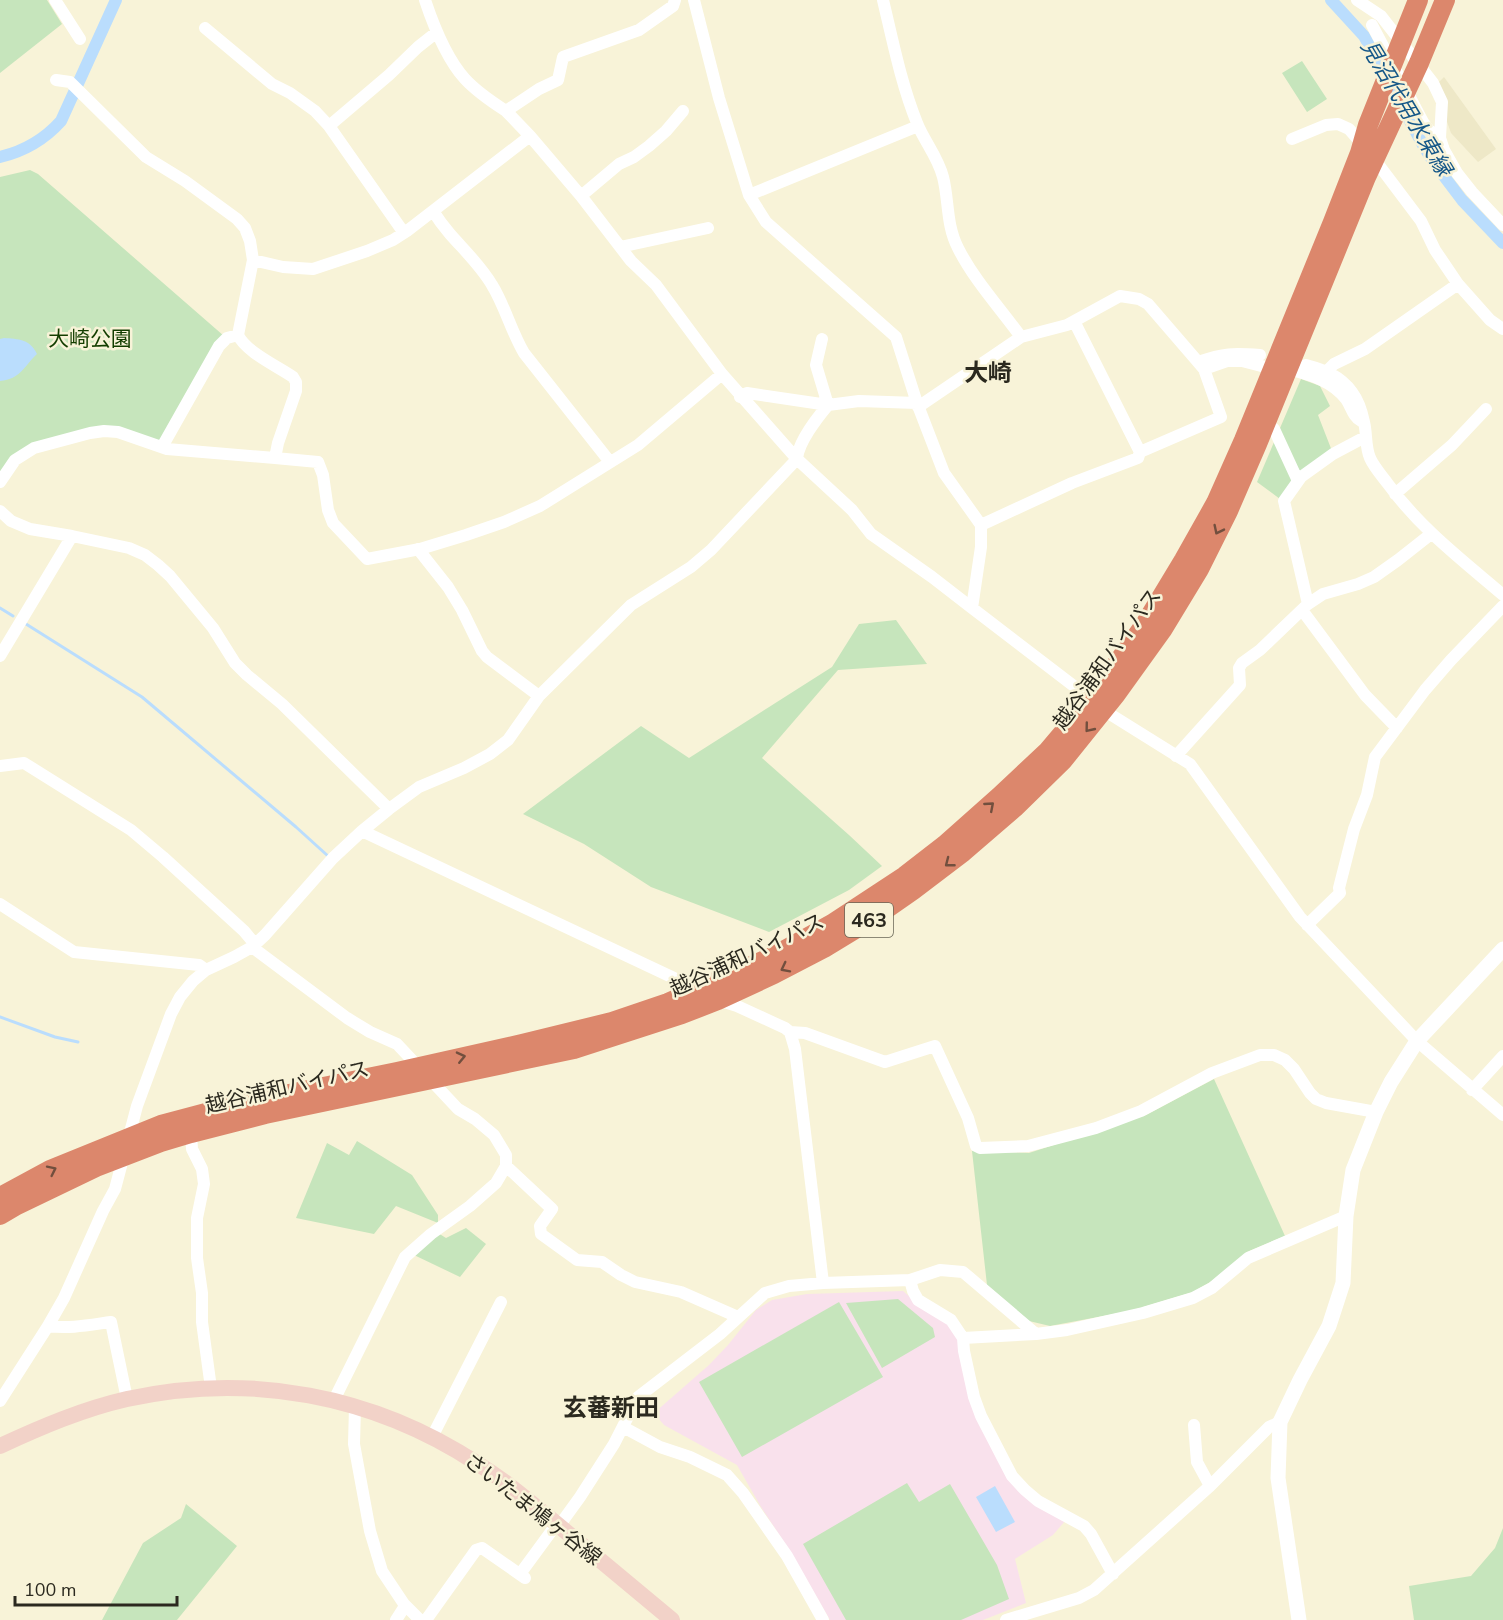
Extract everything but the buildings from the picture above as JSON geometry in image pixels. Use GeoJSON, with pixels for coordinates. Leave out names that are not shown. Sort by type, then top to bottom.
{"type":"FeatureCollection","features":[{"type":"Feature","properties":{"kind":"highway","name":"463"},"geometry":{"type":"LineString","coordinates":[[1367,157],[1368,125],[1418,0]]}},
{"type":"Feature","properties":{"kind":"highway","name":"463"},"geometry":{"type":"LineString","coordinates":[[1367,157],[1419,63],[1445,0]]}},
{"type":"Feature","properties":{"kind":"highway","name":"越谷浦和バイパス"},"geometry":{"type":"LineString","coordinates":[[0,1197],[50,1170],[127,1146],[265,1114],[574,1049],[682,1014],[774,974],[824,948],[914,890],[963,852],[1063,760],[1099,704],[1216,502],[1282,365],[1367,157]]}},
{"type":"Feature","properties":{"kind":"highway","name":"越谷浦和バイパス"},"geometry":{"type":"LineString","coordinates":[[0,1215],[96,1167],[161,1125],[240,1104],[397,1072],[612,1022],[668,1003],[776,955],[832,924],[905,876],[945,845],[999,798],[1099,704]]}},
{"type":"Feature","properties":{"kind":"main road","name":"さいたま鳩ヶ谷線"},"geometry":{"type":"LineString","coordinates":[[0,1446],[62,1419],[127,1399],[168,1392],[211,1388],[262,1388],[334,1400],[385,1417],[432,1437],[479,1464],[526,1498],[672,1620]]}},
{"type":"Feature","properties":{"kind":"street"},"geometry":{"type":"LineString","coordinates":[[55,0],[80,39]]}},
{"type":"Feature","properties":{"kind":"street"},"geometry":{"type":"LineString","coordinates":[[425,0],[437,32],[465,79],[506,111],[530,136],[631,261],[656,285],[740,397],[796,459],[852,510],[871,534],[1099,704],[1190,764],[1307,925],[1418,1041],[1503,1115]]}},
{"type":"Feature","properties":{"kind":"street"},"geometry":{"type":"LineString","coordinates":[[506,111],[539,89],[558,80],[563,57],[639,30],[673,6],[675,0]]}},
{"type":"Feature","properties":{"kind":"street"},"geometry":{"type":"LineString","coordinates":[[694,0],[719,98],[749,195],[766,222],[896,337],[917,405],[944,473],[981,525],[981,547],[972,608]]}},
{"type":"Feature","properties":{"kind":"street"},"geometry":{"type":"LineString","coordinates":[[884,0],[902,79],[918,126],[943,176],[949,219],[956,245],[966,263],[1021,337]]}},
{"type":"Feature","properties":{"kind":"street"},"geometry":{"type":"LineString","coordinates":[[1357,0],[1381,16],[1433,83],[1442,102],[1440,138],[1447,157],[1472,192],[1503,225]]}},
{"type":"Feature","properties":{"kind":"street"},"geometry":{"type":"LineString","coordinates":[[1372,25],[1423,122],[1440,138]]}},
{"type":"Feature","properties":{"kind":"street"},"geometry":{"type":"LineString","coordinates":[[205,28],[272,84],[290,93],[315,111],[330,126],[404,233]]}},
{"type":"Feature","properties":{"kind":"street"},"geometry":{"type":"LineString","coordinates":[[330,126],[437,32]]}},
{"type":"Feature","properties":{"kind":"street"},"geometry":{"type":"LineString","coordinates":[[1367,157],[1370,139],[1364,122],[1365,115],[1380,74],[1385,65],[1391,62]]}},
{"type":"Feature","properties":{"kind":"street"},"geometry":{"type":"LineString","coordinates":[[56,80],[70,82],[146,157],[185,181],[237,219],[245,228],[253,260],[238,335],[249,349],[293,376],[296,382],[296,391],[274,458]]}},
{"type":"Feature","properties":{"kind":"street"},"geometry":{"type":"LineString","coordinates":[[580,196],[619,164],[650,146],[683,111]]}},
{"type":"Feature","properties":{"kind":"street"},"geometry":{"type":"LineString","coordinates":[[1292,139],[1326,125],[1338,124],[1349,129],[1367,157],[1421,221],[1435,249],[1458,284],[1490,320],[1503,329]]}},
{"type":"Feature","properties":{"kind":"street"},"geometry":{"type":"LineString","coordinates":[[749,195],[918,126]]}},
{"type":"Feature","properties":{"kind":"street"},"geometry":{"type":"LineString","coordinates":[[253,260],[283,267],[313,269],[367,252],[404,233],[530,136]]}},
{"type":"Feature","properties":{"kind":"street"},"geometry":{"type":"LineString","coordinates":[[433,211],[491,283],[502,302],[516,340],[524,353],[610,462]]}},
{"type":"Feature","properties":{"kind":"street"},"geometry":{"type":"LineString","coordinates":[[620,247],[708,228]]}},
{"type":"Feature","properties":{"kind":"street"},"geometry":{"type":"LineString","coordinates":[[1327,371],[1334,364],[1365,349],[1458,284]]}},
{"type":"Feature","properties":{"kind":"street"},"geometry":{"type":"LineString","coordinates":[[740,397],[747,393],[828,405],[859,401],[917,405],[1021,337],[1067,325],[1120,296],[1139,299],[1148,304],[1201,365],[1221,417],[1140,452]]}},
{"type":"Feature","properties":{"kind":"street"},"geometry":{"type":"LineString","coordinates":[[981,525],[1072,483],[1138,458],[1140,452],[1074,321]]}},
{"type":"Feature","properties":{"kind":"street"},"geometry":{"type":"LineString","coordinates":[[162,447],[219,346],[227,338],[238,335]]}},
{"type":"Feature","properties":{"kind":"street"},"geometry":{"type":"LineString","coordinates":[[822,339],[816,365],[828,405]]}},
{"type":"Feature","properties":{"kind":"street"},"geometry":{"type":"LineString","coordinates":[[1201,365],[1218,355],[1233,353],[1282,365],[1319,378],[1336,388],[1347,400],[1357,419],[1365,423]]}},
{"type":"Feature","properties":{"kind":"street"},"geometry":{"type":"LineString","coordinates":[[1201,365],[1242,361],[1327,371],[1337,378],[1352,392],[1359,405],[1365,423],[1365,443],[1371,459],[1395,494],[1431,534],[1502,592]]}},
{"type":"Feature","properties":{"kind":"street"},"geometry":{"type":"LineString","coordinates":[[0,482],[15,460],[34,448],[104,431],[118,432],[167,449],[318,462],[323,475],[328,510],[333,524],[367,559],[418,549],[504,522],[540,506],[638,445],[722,374]]}},
{"type":"Feature","properties":{"kind":"street"},"geometry":{"type":"LineString","coordinates":[[0,1401],[64,1298],[115,1189],[137,1106],[171,1014],[180,996],[206,970],[234,957],[265,935],[333,858],[389,809],[419,787],[464,768],[490,754],[508,740],[539,696],[631,605],[691,567],[711,550],[796,459],[797,452],[828,405]]}},
{"type":"Feature","properties":{"kind":"street"},"geometry":{"type":"LineString","coordinates":[[1395,494],[1452,445],[1486,409]]}},
{"type":"Feature","properties":{"kind":"street"},"geometry":{"type":"LineString","coordinates":[[1274,429],[1298,481]]}},
{"type":"Feature","properties":{"kind":"street"},"geometry":{"type":"LineString","coordinates":[[1365,437],[1333,454],[1301,477],[1284,501],[1305,607],[1365,694],[1396,728]]}},
{"type":"Feature","properties":{"kind":"street"},"geometry":{"type":"LineString","coordinates":[[0,511],[11,521],[30,529],[129,548],[159,565],[213,628],[235,663],[282,704],[389,809]]}},
{"type":"Feature","properties":{"kind":"street"},"geometry":{"type":"LineString","coordinates":[[1176,756],[1240,685],[1239,668],[1242,663],[1260,650],[1305,607],[1323,594],[1359,584],[1374,577],[1431,534]]}},
{"type":"Feature","properties":{"kind":"street"},"geometry":{"type":"LineString","coordinates":[[0,656],[72,536]]}},
{"type":"Feature","properties":{"kind":"street"},"geometry":{"type":"LineString","coordinates":[[418,549],[462,609],[482,651],[539,696]]}},
{"type":"Feature","properties":{"kind":"street"},"geometry":{"type":"LineString","coordinates":[[1307,925],[1340,893],[1339,888],[1354,830],[1367,795],[1375,757],[1425,690],[1503,606]]}},
{"type":"Feature","properties":{"kind":"street"},"geometry":{"type":"LineString","coordinates":[[0,766],[24,764],[131,830],[163,856],[244,931],[253,945],[347,1018],[370,1032],[397,1044],[458,1109],[475,1119],[494,1135],[506,1155],[506,1166],[496,1183],[405,1257],[334,1400]]}},
{"type":"Feature","properties":{"kind":"street"},"geometry":{"type":"LineString","coordinates":[[362,831],[790,1032],[805,1033],[885,1062],[936,1046],[968,1118],[976,1146],[980,1148],[1028,1146],[1096,1128],[1141,1111],[1212,1073],[1260,1055],[1274,1055],[1285,1060],[1316,1099],[1376,1112]]}},
{"type":"Feature","properties":{"kind":"street"},"geometry":{"type":"LineString","coordinates":[[0,904],[74,952],[199,966],[206,970]]}},
{"type":"Feature","properties":{"kind":"street"},"geometry":{"type":"LineString","coordinates":[[1299,1620],[1278,1478],[1280,1422],[1329,1326],[1343,1283],[1346,1216],[1353,1170],[1376,1112],[1391,1082],[1418,1041],[1503,949]]}},
{"type":"Feature","properties":{"kind":"street"},"geometry":{"type":"LineString","coordinates":[[790,1032],[795,1049],[823,1282]]}},
{"type":"Feature","properties":{"kind":"street"},"geometry":{"type":"LineString","coordinates":[[1472,1090],[1503,1056]]}},
{"type":"Feature","properties":{"kind":"street"},"geometry":{"type":"LineString","coordinates":[[191,1133],[192,1149],[202,1169],[204,1184],[197,1218],[197,1258],[202,1293],[202,1322],[211,1388]]}},
{"type":"Feature","properties":{"kind":"street"},"geometry":{"type":"LineString","coordinates":[[506,1166],[552,1209],[540,1226],[541,1234],[577,1260],[602,1262],[635,1282],[681,1292],[738,1317]]}},
{"type":"Feature","properties":{"kind":"street"},"geometry":{"type":"LineString","coordinates":[[963,1338],[1066,1330],[1143,1313],[1193,1298],[1212,1287],[1248,1258],[1346,1216]]}},
{"type":"Feature","properties":{"kind":"street"},"geometry":{"type":"LineString","coordinates":[[426,1620],[476,1550],[482,1548],[523,1576],[552,1529],[559,1526],[580,1497],[614,1443],[638,1397],[720,1334],[765,1293],[789,1286],[823,1282],[910,1280],[940,1270],[963,1272],[1036,1334]]}},
{"type":"Feature","properties":{"kind":"street"},"geometry":{"type":"LineString","coordinates":[[910,1280],[918,1300],[951,1320],[963,1338],[974,1397],[981,1416],[1012,1476],[1038,1501],[1084,1526],[1091,1534],[1113,1574]]}},
{"type":"Feature","properties":{"kind":"street"},"geometry":{"type":"LineString","coordinates":[[432,1437],[501,1302]]}},
{"type":"Feature","properties":{"kind":"street"},"geometry":{"type":"LineString","coordinates":[[48,1326],[62,1328],[111,1322],[127,1399]]}},
{"type":"Feature","properties":{"kind":"street"},"geometry":{"type":"LineString","coordinates":[[355,1407],[354,1444],[370,1531],[382,1571],[405,1606],[420,1620]]}},
{"type":"Feature","properties":{"kind":"street"},"geometry":{"type":"LineString","coordinates":[[1006,1620],[1079,1598],[1094,1590],[1210,1486],[1269,1427],[1280,1422]]}},
{"type":"Feature","properties":{"kind":"street"},"geometry":{"type":"LineString","coordinates":[[1194,1425],[1197,1461],[1210,1486]]}},
{"type":"Feature","properties":{"kind":"street"},"geometry":{"type":"LineString","coordinates":[[623,1427],[660,1447],[690,1457],[727,1475],[743,1492],[787,1556],[823,1620]]}},
{"type":"Feature","properties":{"kind":"street"},"geometry":{"type":"LineString","coordinates":[[396,1620],[405,1606]]}},
{"type":"Feature","properties":{"kind":"shaded area"},"geometry":{"type":"Polygon","coordinates":[[[1444,77],[1496,149],[1478,162],[1451,133],[1446,119],[1446,100],[1439,82],[1444,77]]]}},
{"type":"Feature","properties":{"kind":"shaded area"},"geometry":{"type":"Polygon","coordinates":[[[903,1291],[920,1306],[953,1327],[1011,1479],[1065,1521],[1053,1535],[1015,1559],[1026,1603],[983,1620],[830,1620],[737,1465],[664,1425],[654,1413],[709,1365],[756,1310],[772,1300],[807,1294],[903,1291]]]}},
{"type":"Feature","properties":{"kind":"green space"},"geometry":{"type":"Polygon","coordinates":[[[0,0],[47,0],[62,24],[0,73],[0,0]]]}},
{"type":"Feature","properties":{"kind":"green space"},"geometry":{"type":"Polygon","coordinates":[[[1302,61],[1327,99],[1307,112],[1282,73],[1302,61]]]}},
{"type":"Feature","properties":{"kind":"green space","name":"大崎公園"},"geometry":{"type":"Polygon","coordinates":[[[30,170],[38,174],[224,336],[165,437],[158,441],[118,429],[33,445],[0,474],[0,177],[30,170]]]}},
{"type":"Feature","properties":{"kind":"green space"},"geometry":{"type":"Polygon","coordinates":[[[1301,379],[1320,386],[1330,406],[1318,415],[1332,451],[1280,499],[1257,482],[1301,379]]]}},
{"type":"Feature","properties":{"kind":"green space"},"geometry":{"type":"Polygon","coordinates":[[[896,620],[927,664],[838,670],[762,758],[882,866],[849,890],[769,932],[651,887],[584,844],[523,814],[641,726],[689,758],[832,667],[859,624],[896,620]]]}},
{"type":"Feature","properties":{"kind":"green space"},"geometry":{"type":"Polygon","coordinates":[[[1214,1079],[1285,1236],[1247,1252],[1212,1281],[1193,1292],[1130,1311],[1050,1326],[1029,1321],[987,1285],[972,1151],[1029,1153],[1146,1115],[1214,1079]]]}},
{"type":"Feature","properties":{"kind":"green space"},"geometry":{"type":"Polygon","coordinates":[[[357,1141],[412,1175],[438,1215],[438,1223],[396,1206],[374,1234],[296,1218],[327,1143],[349,1155],[357,1141]]]}},
{"type":"Feature","properties":{"kind":"green space"},"geometry":{"type":"Polygon","coordinates":[[[466,1228],[486,1244],[460,1277],[414,1255],[438,1233],[446,1238],[466,1228]]]}},
{"type":"Feature","properties":{"kind":"green space"},"geometry":{"type":"Polygon","coordinates":[[[898,1299],[933,1328],[935,1337],[882,1368],[846,1303],[898,1299]]]}},
{"type":"Feature","properties":{"kind":"green space"},"geometry":{"type":"Polygon","coordinates":[[[839,1302],[883,1377],[742,1457],[699,1382],[839,1302]]]}},
{"type":"Feature","properties":{"kind":"green space"},"geometry":{"type":"Polygon","coordinates":[[[907,1483],[919,1502],[950,1484],[997,1565],[1009,1599],[961,1620],[846,1620],[803,1544],[907,1483]]]}},
{"type":"Feature","properties":{"kind":"green space"},"geometry":{"type":"Polygon","coordinates":[[[186,1504],[237,1546],[177,1620],[102,1620],[143,1543],[181,1518],[186,1504]]]}},
{"type":"Feature","properties":{"kind":"green space"},"geometry":{"type":"Polygon","coordinates":[[[1503,1528],[1503,1620],[1414,1620],[1409,1586],[1471,1576],[1495,1548],[1503,1528]]]}},
{"type":"Feature","properties":{"kind":"water"},"geometry":{"type":"Polygon","coordinates":[[[0,339],[27,343],[37,354],[18,375],[0,381],[0,339]]]}},
{"type":"Feature","properties":{"kind":"water"},"geometry":{"type":"Polygon","coordinates":[[[995,1486],[1015,1522],[996,1532],[976,1497],[995,1486]]]}},
{"type":"Feature","properties":{"kind":"waterway","name":"見沼代用水東縁"},"geometry":{"type":"LineString","coordinates":[[0,157],[34,144],[61,121],[116,0]]}},
{"type":"Feature","properties":{"kind":"waterway","name":"見沼代用水東縁"},"geometry":{"type":"LineString","coordinates":[[1331,0],[1364,36],[1437,167],[1462,200],[1503,243]]}},
{"type":"Feature","properties":{"kind":"waterway"},"geometry":{"type":"LineString","coordinates":[[0,608],[13,616]]}},
{"type":"Feature","properties":{"kind":"waterway"},"geometry":{"type":"LineString","coordinates":[[26,624],[142,697],[328,856]]}},
{"type":"Feature","properties":{"kind":"waterway"},"geometry":{"type":"LineString","coordinates":[[0,1017],[55,1037],[78,1042]]}},
{"type":"Feature","properties":{"kind":"district","name":"大崎"},"geometry":{"type":"Point","coordinates":[988,373]}},
{"type":"Feature","properties":{"kind":"district","name":"玄蕃新田"},"geometry":{"type":"Point","coordinates":[611,1408]}}]}
